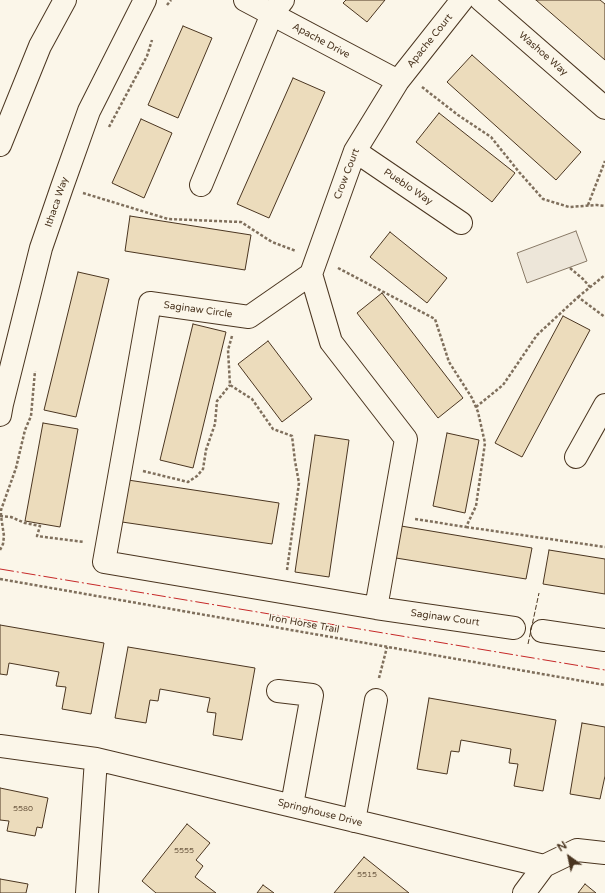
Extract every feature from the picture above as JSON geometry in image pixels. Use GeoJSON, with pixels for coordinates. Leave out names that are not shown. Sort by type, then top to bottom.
{"type":"FeatureCollection","features":[{"type":"Feature","properties":{"kind":"street"},"geometry":{"type":"LineString","coordinates":[[0,145],[40,46],[65,0]]}},
{"type":"Feature","properties":{"kind":"street","name":"Ithaca Way"},"geometry":{"type":"LineString","coordinates":[[0,415],[41,248],[55,207],[89,111],[145,0]]}},
{"type":"Feature","properties":{"kind":"street","name":"Apache Drive"},"geometry":{"type":"LineString","coordinates":[[245,0],[277,7],[400,78]]}},
{"type":"Feature","properties":{"kind":"street","name":"Apache Court"},"geometry":{"type":"LineString","coordinates":[[400,78],[462,0]]}},
{"type":"Feature","properties":{"kind":"street","name":"Washoe Way"},"geometry":{"type":"LineString","coordinates":[[480,0],[605,108]]}},
{"type":"Feature","properties":{"kind":"street"},"geometry":{"type":"LineString","coordinates":[[201,185],[277,7]]}},
{"type":"Feature","properties":{"kind":"street","name":"Crow Court"},"geometry":{"type":"LineString","coordinates":[[314,266],[355,151],[400,78]]}},
{"type":"Feature","properties":{"kind":"street","name":"Pueblo Way"},"geometry":{"type":"LineString","coordinates":[[355,151],[462,223]]}},
{"type":"Feature","properties":{"kind":"street"},"geometry":{"type":"LineString","coordinates":[[249,318],[314,266],[331,342],[406,439],[376,608]]}},
{"type":"Feature","properties":{"kind":"street","name":"Saginaw Circle"},"geometry":{"type":"LineString","coordinates":[[249,318],[150,303],[104,562],[376,608]]}},
{"type":"Feature","properties":{"kind":"street"},"geometry":{"type":"LineString","coordinates":[[576,457],[605,405]]}},
{"type":"Feature","properties":{"kind":"street","name":"Saginaw Court"},"geometry":{"type":"LineString","coordinates":[[376,608],[514,628]]}},
{"type":"Feature","properties":{"kind":"street"},"geometry":{"type":"LineString","coordinates":[[542,631],[605,640]]}},
{"type":"Feature","properties":{"kind":"street"},"geometry":{"type":"LineString","coordinates":[[278,690],[312,695],[292,806]]}},
{"type":"Feature","properties":{"kind":"street"},"geometry":{"type":"LineString","coordinates":[[354,821],[376,700]]}},
{"type":"Feature","properties":{"kind":"street","name":"Springhouse Drive"},"geometry":{"type":"LineString","coordinates":[[0,746],[96,759],[544,866]]}},
{"type":"Feature","properties":{"kind":"street"},"geometry":{"type":"LineString","coordinates":[[87,893],[96,759]]}},
{"type":"Feature","properties":{"kind":"street"},"geometry":{"type":"LineString","coordinates":[[524,893],[544,866],[577,850],[605,853]]}},
{"type":"Feature","properties":{"kind":"path"},"geometry":{"type":"LineString","coordinates":[[164,9],[171,0]]}},
{"type":"Feature","properties":{"kind":"path"},"geometry":{"type":"LineString","coordinates":[[106,134],[147,56],[154,35]]}},
{"type":"Feature","properties":{"kind":"path"},"geometry":{"type":"LineString","coordinates":[[400,78],[419,84],[458,115],[491,137],[543,199],[569,207],[597,205],[605,206]]}},
{"type":"Feature","properties":{"kind":"path"},"geometry":{"type":"LineString","coordinates":[[588,206],[605,161]]}},
{"type":"Feature","properties":{"kind":"path"},"geometry":{"type":"LineString","coordinates":[[81,197],[84,188]]}},
{"type":"Feature","properties":{"kind":"path"},"geometry":{"type":"LineString","coordinates":[[82,192],[168,219],[241,222],[314,266],[358,278],[435,319],[449,362],[472,398],[476,407],[485,443],[476,506],[466,527]]}},
{"type":"Feature","properties":{"kind":"path"},"geometry":{"type":"LineString","coordinates":[[570,268],[590,287]]}},
{"type":"Feature","properties":{"kind":"path"},"geometry":{"type":"LineString","coordinates":[[476,407],[504,385],[537,335],[578,297],[605,275]]}},
{"type":"Feature","properties":{"kind":"path"},"geometry":{"type":"LineString","coordinates":[[578,297],[605,317]]}},
{"type":"Feature","properties":{"kind":"path"},"geometry":{"type":"LineString","coordinates":[[121,466],[188,482],[203,470],[206,450],[215,424],[217,401],[230,386],[228,350],[233,334],[249,318]]}},
{"type":"Feature","properties":{"kind":"path"},"geometry":{"type":"LineString","coordinates":[[0,550],[3,544],[4,536],[0,516],[16,468],[25,430],[31,416],[36,365]]}},
{"type":"Feature","properties":{"kind":"path"},"geometry":{"type":"LineString","coordinates":[[230,386],[252,399],[273,429],[292,436],[299,483],[284,593]]}},
{"type":"Feature","properties":{"kind":"path"},"geometry":{"type":"LineString","coordinates":[[393,515],[605,547]]}},
{"type":"Feature","properties":{"kind":"path"},"geometry":{"type":"LineString","coordinates":[[0,516],[11,517],[40,526],[37,536],[107,545]]}},
{"type":"Feature","properties":{"kind":"path","name":"Iron Horse Trail"},"geometry":{"type":"LineString","coordinates":[[0,579],[605,685]]}},
{"type":"Feature","properties":{"kind":"path"},"geometry":{"type":"LineString","coordinates":[[376,700],[379,678],[387,647]]}},
{"type":"Feature","properties":{"kind":"shaded area"},"geometry":{"type":"Polygon","coordinates":[[[576,231],[587,261],[527,283],[517,253],[576,231]]]}},
{"type":"Feature","properties":{"kind":"building"},"geometry":{"type":"Polygon","coordinates":[[[346,0],[385,0],[367,22],[343,3],[346,0]]]}},
{"type":"Feature","properties":{"kind":"building"},"geometry":{"type":"Polygon","coordinates":[[[536,0],[600,0],[605,4],[605,60],[536,0]]]}},
{"type":"Feature","properties":{"kind":"building"},"geometry":{"type":"Polygon","coordinates":[[[183,26],[212,38],[178,118],[148,105],[183,26]]]}},
{"type":"Feature","properties":{"kind":"building"},"geometry":{"type":"Polygon","coordinates":[[[472,55],[581,152],[556,180],[447,82],[472,55]]]}},
{"type":"Feature","properties":{"kind":"building"},"geometry":{"type":"Polygon","coordinates":[[[293,78],[325,92],[269,218],[237,204],[293,78]]]}},
{"type":"Feature","properties":{"kind":"building"},"geometry":{"type":"Polygon","coordinates":[[[439,113],[515,173],[492,202],[416,142],[439,113]]]}},
{"type":"Feature","properties":{"kind":"building"},"geometry":{"type":"Polygon","coordinates":[[[141,119],[172,133],[144,198],[112,183],[141,119]]]}},
{"type":"Feature","properties":{"kind":"building"},"geometry":{"type":"Polygon","coordinates":[[[130,216],[251,235],[245,270],[125,251],[130,216]]]}},
{"type":"Feature","properties":{"kind":"building"},"geometry":{"type":"Polygon","coordinates":[[[390,232],[447,278],[427,303],[370,257],[390,232]]]}},
{"type":"Feature","properties":{"kind":"building"},"geometry":{"type":"Polygon","coordinates":[[[78,272],[109,279],[76,417],[44,410],[78,272]]]}},
{"type":"Feature","properties":{"kind":"building"},"geometry":{"type":"Polygon","coordinates":[[[382,293],[463,398],[438,418],[357,313],[382,293]]]}},
{"type":"Feature","properties":{"kind":"building"},"geometry":{"type":"Polygon","coordinates":[[[563,316],[590,330],[522,457],[495,443],[563,316]]]}},
{"type":"Feature","properties":{"kind":"building"},"geometry":{"type":"Polygon","coordinates":[[[193,324],[226,332],[193,468],[160,460],[193,324]]]}},
{"type":"Feature","properties":{"kind":"building"},"geometry":{"type":"Polygon","coordinates":[[[268,341],[312,399],[282,422],[238,364],[268,341]]]}},
{"type":"Feature","properties":{"kind":"building"},"geometry":{"type":"Polygon","coordinates":[[[43,423],[78,429],[60,527],[25,521],[43,423]]]}},
{"type":"Feature","properties":{"kind":"building"},"geometry":{"type":"Polygon","coordinates":[[[447,433],[479,440],[465,513],[433,506],[447,433]]]}},
{"type":"Feature","properties":{"kind":"building"},"geometry":{"type":"Polygon","coordinates":[[[315,435],[349,440],[329,577],[295,572],[315,435]]]}},
{"type":"Feature","properties":{"kind":"building"},"geometry":{"type":"Polygon","coordinates":[[[128,480],[279,503],[272,544],[122,522],[128,480]]]}},
{"type":"Feature","properties":{"kind":"building"},"geometry":{"type":"Polygon","coordinates":[[[401,526],[532,548],[526,579],[396,558],[401,526]]]}},
{"type":"Feature","properties":{"kind":"building"},"geometry":{"type":"Polygon","coordinates":[[[549,550],[605,559],[605,594],[543,584],[549,550]]]}},
{"type":"Feature","properties":{"kind":"building"},"geometry":{"type":"Polygon","coordinates":[[[0,625],[104,643],[91,714],[62,709],[66,687],[56,686],[59,672],[9,663],[7,675],[0,674],[0,625]]]}},
{"type":"Feature","properties":{"kind":"building"},"geometry":{"type":"Polygon","coordinates":[[[128,647],[255,668],[242,740],[213,735],[216,713],[207,712],[210,698],[160,689],[158,701],[150,700],[146,723],[115,718],[128,647]]]}},
{"type":"Feature","properties":{"kind":"building"},"geometry":{"type":"Polygon","coordinates":[[[429,698],[556,720],[543,791],[514,786],[518,764],[509,763],[511,749],[461,740],[459,752],[451,751],[447,774],[417,769],[429,698]]]}},
{"type":"Feature","properties":{"kind":"building"},"geometry":{"type":"Polygon","coordinates":[[[582,723],[605,727],[605,776],[600,799],[570,794],[582,723]]]}},
{"type":"Feature","properties":{"kind":"building"},"geometry":{"type":"Polygon","coordinates":[[[0,788],[48,798],[42,828],[37,827],[35,836],[7,831],[9,821],[0,820],[0,788]]]}},
{"type":"Feature","properties":{"kind":"building"},"geometry":{"type":"Polygon","coordinates":[[[187,824],[210,843],[196,860],[203,866],[195,877],[216,893],[156,893],[142,881],[187,824]]]}},
{"type":"Feature","properties":{"kind":"building"},"geometry":{"type":"Polygon","coordinates":[[[364,857],[409,893],[334,893],[364,857]]]}},
{"type":"Feature","properties":{"kind":"building"},"geometry":{"type":"Polygon","coordinates":[[[0,879],[28,884],[26,893],[0,893],[0,879]]]}},
{"type":"Feature","properties":{"kind":"building"},"geometry":{"type":"Polygon","coordinates":[[[585,884],[596,893],[578,893],[585,884]]]}},
{"type":"Feature","properties":{"kind":"building"},"geometry":{"type":"Polygon","coordinates":[[[263,885],[274,893],[257,893],[263,885]]]}},
{"type":"Feature","properties":{"kind":"fence"},"geometry":{"type":"LineString","coordinates":[[528,644],[539,593]]}},
{"type":"Feature","properties":{"kind":"power"},"geometry":{"type":"LineString","coordinates":[[0,569],[605,670]]}}]}
